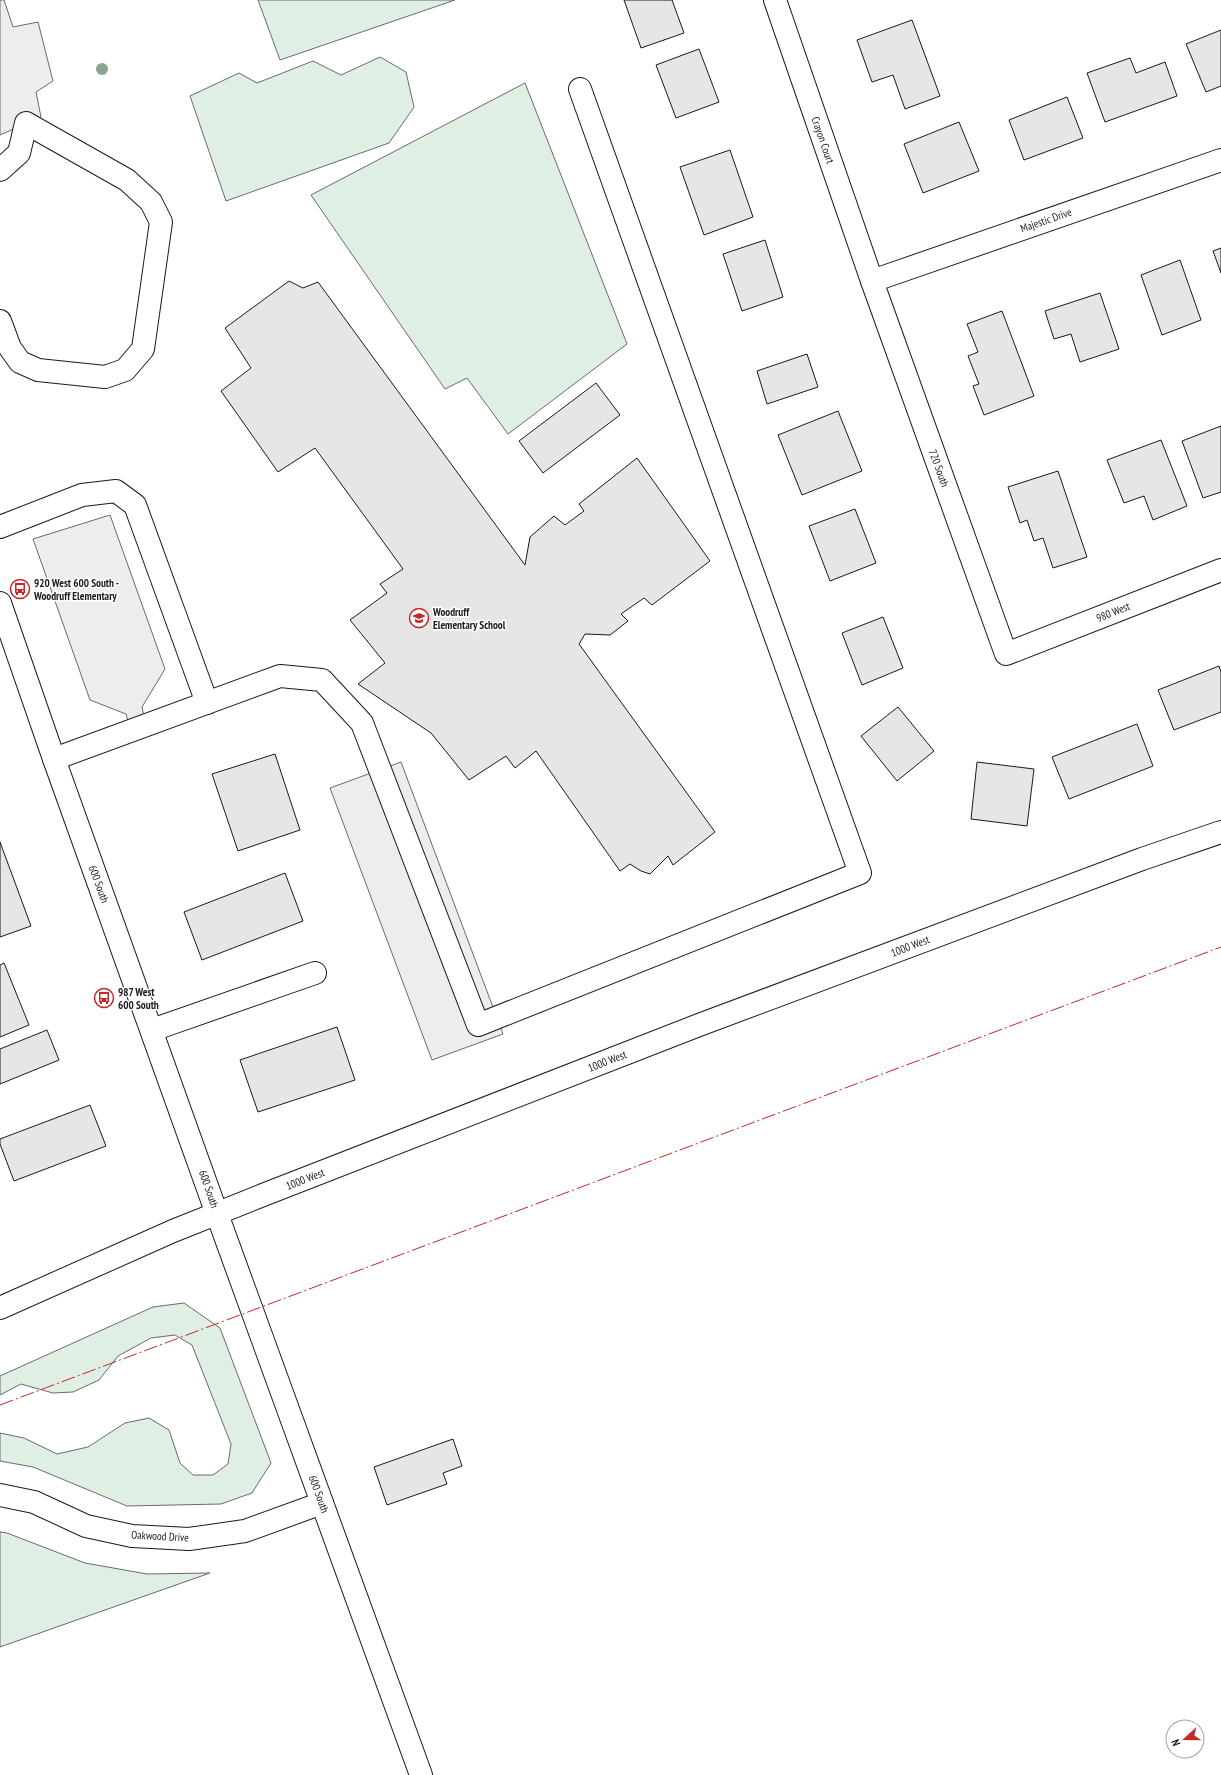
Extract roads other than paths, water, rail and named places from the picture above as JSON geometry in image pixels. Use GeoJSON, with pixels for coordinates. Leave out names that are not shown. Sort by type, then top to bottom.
{"type":"FeatureCollection","features":[{"type":"Feature","properties":{"kind":"street","name":"Crayon Court"},"geometry":{"type":"LineString","coordinates":[[775,0],[872,281]]}},
{"type":"Feature","properties":{"kind":"street"},"geometry":{"type":"LineString","coordinates":[[54,759],[280,676],[322,680],[362,723],[478,1025],[860,873],[580,89]]}},
{"type":"Feature","properties":{"kind":"street"},"geometry":{"type":"LineString","coordinates":[[0,170],[19,154],[26,123],[127,180],[151,202],[161,222],[143,349],[125,370],[105,377],[38,370],[20,362],[10,348],[0,321]]}},
{"type":"Feature","properties":{"kind":"street","name":"Majestic Drive"},"geometry":{"type":"LineString","coordinates":[[872,281],[1221,160]]}},
{"type":"Feature","properties":{"kind":"street","name":"720 South"},"geometry":{"type":"LineString","coordinates":[[872,281],[1006,654]]}},
{"type":"Feature","properties":{"kind":"street"},"geometry":{"type":"LineString","coordinates":[[0,527],[82,495],[116,491],[135,505],[207,703]]}},
{"type":"Feature","properties":{"kind":"street","name":"980 West"},"geometry":{"type":"LineString","coordinates":[[1006,654],[1221,570]]}},
{"type":"Feature","properties":{"kind":"street","name":"600 South"},"geometry":{"type":"LineString","coordinates":[[0,602],[54,759],[217,1214],[421,1775]]}},
{"type":"Feature","properties":{"kind":"street","name":"1000 West"},"geometry":{"type":"LineString","coordinates":[[0,1308],[173,1231],[699,1026],[1142,859],[1221,832]]}},
{"type":"Feature","properties":{"kind":"street"},"geometry":{"type":"LineString","coordinates":[[152,1030],[315,972]]}},
{"type":"Feature","properties":{"kind":"street","name":"Oakwood Drive"},"geometry":{"type":"LineString","coordinates":[[0,1495],[34,1502],[86,1526],[132,1536],[189,1539],[245,1531],[322,1503]]}},
{"type":"Feature","properties":{"kind":"place","name":"920 West 600 South - Woodruff Elementary"},"geometry":{"type":"Point","coordinates":[20,589]}},
{"type":"Feature","properties":{"kind":"place","name":"Woodruff Elementary School"},"geometry":{"type":"Point","coordinates":[419,618]}},
{"type":"Feature","properties":{"kind":"place","name":"987 West 600 South"},"geometry":{"type":"Point","coordinates":[104,998]}}]}
